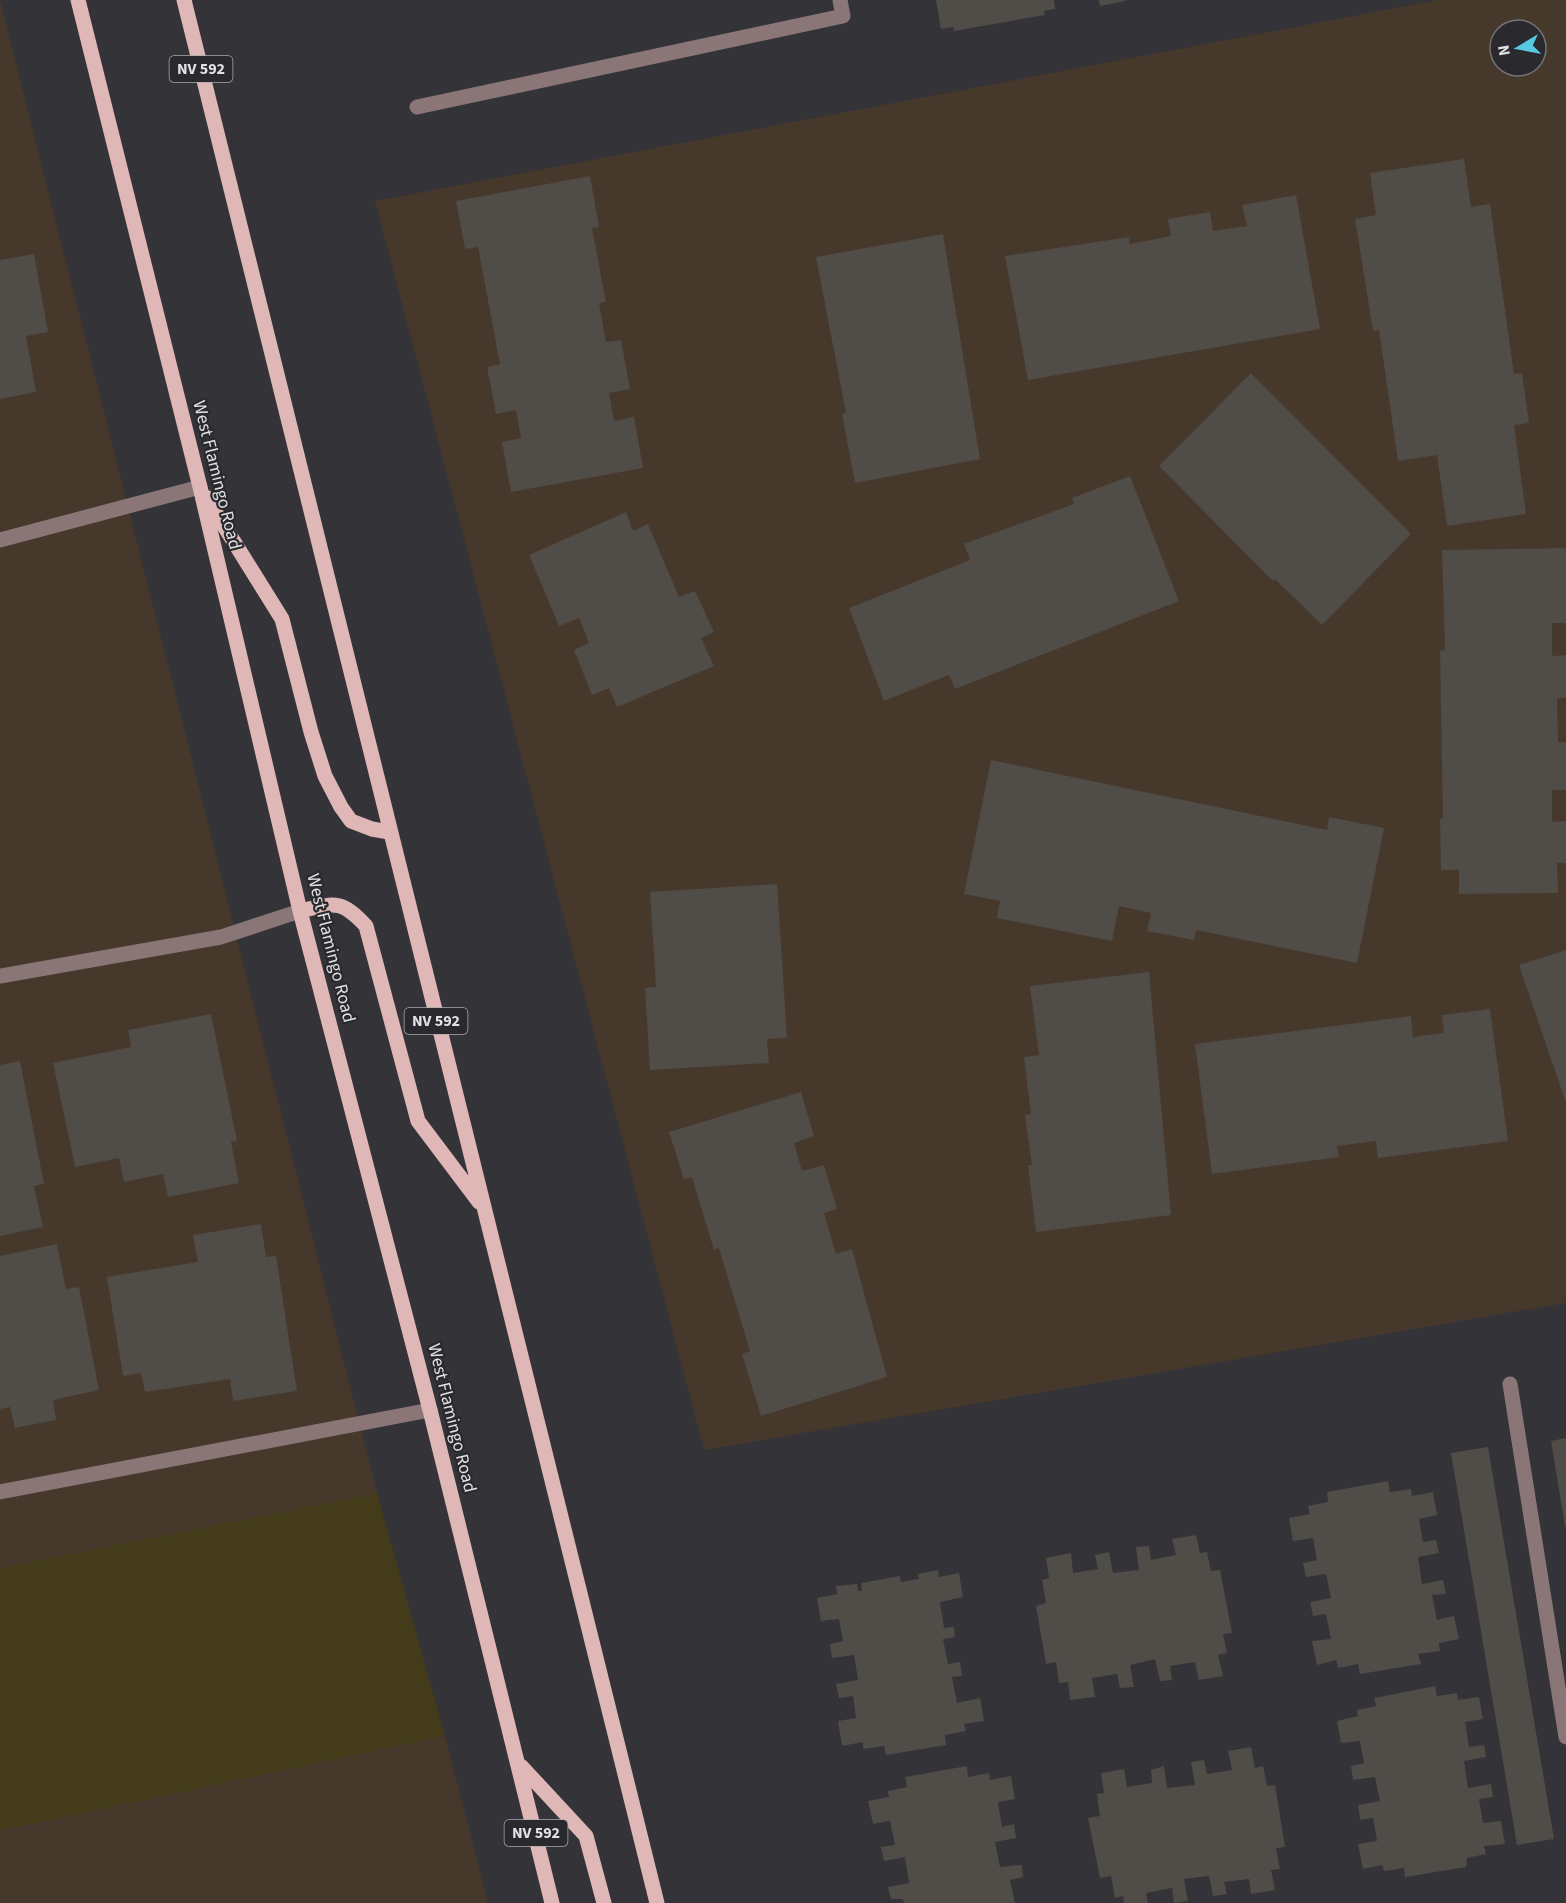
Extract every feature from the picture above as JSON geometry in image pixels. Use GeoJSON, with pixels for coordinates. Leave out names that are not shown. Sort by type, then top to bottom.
{"type":"FeatureCollection","features":[{"type":"Feature","properties":{"kind":"main road","name":"West Flamingo Road"},"geometry":{"type":"LineString","coordinates":[[78,0],[200,487],[300,911],[430,1410],[552,1903]]}},
{"type":"Feature","properties":{"kind":"main road","name":"NV 592"},"geometry":{"type":"LineString","coordinates":[[184,0],[657,1903]]}},
{"type":"Feature","properties":{"kind":"main road"},"geometry":{"type":"LineString","coordinates":[[200,487],[282,619],[311,732],[325,776],[340,807],[351,821],[372,829],[389,832]]}},
{"type":"Feature","properties":{"kind":"main road"},"geometry":{"type":"LineString","coordinates":[[300,911],[332,903],[350,909],[366,927],[418,1121],[483,1207]]}},
{"type":"Feature","properties":{"kind":"main road"},"geometry":{"type":"LineString","coordinates":[[519,1763],[586,1836],[604,1903]]}},
{"type":"Feature","properties":{"kind":"lane"},"geometry":{"type":"LineString","coordinates":[[417,107],[843,16],[840,0]]}},
{"type":"Feature","properties":{"kind":"lane"},"geometry":{"type":"LineString","coordinates":[[0,540],[200,487]]}},
{"type":"Feature","properties":{"kind":"lane"},"geometry":{"type":"LineString","coordinates":[[0,976],[221,937],[300,911]]}},
{"type":"Feature","properties":{"kind":"lane"},"geometry":{"type":"LineString","coordinates":[[1510,1384],[1566,1737]]}},
{"type":"Feature","properties":{"kind":"lane"},"geometry":{"type":"LineString","coordinates":[[0,1492],[430,1410]]}},
{"type":"Feature","properties":{"kind":"shaded area"},"geometry":{"type":"Polygon","coordinates":[[[0,0],[377,1493],[0,1568],[0,0]]]}},
{"type":"Feature","properties":{"kind":"shaded area"},"geometry":{"type":"Polygon","coordinates":[[[1438,0],[1566,0],[1566,1303],[704,1450],[375,201],[1438,0]]]}},
{"type":"Feature","properties":{"kind":"shaded area"},"geometry":{"type":"Polygon","coordinates":[[[445,1736],[488,1903],[0,1903],[0,1831],[445,1736]]]}},
{"type":"Feature","properties":{"kind":"sand"},"geometry":{"type":"Polygon","coordinates":[[[377,1493],[445,1736],[0,1831],[0,1568],[377,1493]]]}},
{"type":"Feature","properties":{"kind":"building"},"geometry":{"type":"Polygon","coordinates":[[[936,0],[1054,0],[1055,9],[1044,11],[1045,15],[954,31],[953,27],[941,29],[936,0]]]}},
{"type":"Feature","properties":{"kind":"building"},"geometry":{"type":"Polygon","coordinates":[[[1099,0],[1126,0],[1126,1],[1100,6],[1099,0]]]}},
{"type":"Feature","properties":{"kind":"building"},"geometry":{"type":"Polygon","coordinates":[[[1464,159],[1471,207],[1490,204],[1514,374],[1522,373],[1529,423],[1514,425],[1526,514],[1447,526],[1437,455],[1398,461],[1379,330],[1373,331],[1355,219],[1376,215],[1370,173],[1464,159]]]}},
{"type":"Feature","properties":{"kind":"building"},"geometry":{"type":"Polygon","coordinates":[[[590,176],[599,227],[592,228],[606,302],[599,303],[606,342],[621,340],[630,389],[609,393],[614,421],[634,417],[643,468],[511,492],[502,442],[521,438],[516,410],[496,414],[487,367],[500,364],[478,247],[465,249],[456,201],[590,176]]]}},
{"type":"Feature","properties":{"kind":"building"},"geometry":{"type":"Polygon","coordinates":[[[1296,195],[1320,329],[1028,380],[1005,256],[1129,237],[1130,244],[1171,236],[1168,219],[1210,212],[1213,231],[1247,226],[1242,205],[1296,195]]]}},
{"type":"Feature","properties":{"kind":"building"},"geometry":{"type":"Polygon","coordinates":[[[943,234],[980,459],[855,483],[842,414],[846,413],[816,257],[943,234]]]}},
{"type":"Feature","properties":{"kind":"building"},"geometry":{"type":"Polygon","coordinates":[[[34,254],[48,332],[26,336],[36,392],[0,399],[0,260],[34,254]]]}},
{"type":"Feature","properties":{"kind":"building"},"geometry":{"type":"Polygon","coordinates":[[[1251,373],[1411,534],[1322,625],[1275,579],[1273,581],[1159,466],[1251,373]]]}},
{"type":"Feature","properties":{"kind":"building"},"geometry":{"type":"Polygon","coordinates":[[[1130,476],[1179,601],[955,689],[949,675],[884,701],[849,608],[970,560],[964,544],[1074,504],[1072,498],[1130,476]]]}},
{"type":"Feature","properties":{"kind":"building"},"geometry":{"type":"Polygon","coordinates":[[[626,512],[633,531],[648,524],[679,597],[695,591],[714,632],[701,638],[714,666],[617,707],[609,688],[592,695],[574,650],[589,643],[579,618],[559,626],[529,555],[626,512]]]}},
{"type":"Feature","properties":{"kind":"building"},"geometry":{"type":"Polygon","coordinates":[[[1566,548],[1566,623],[1552,623],[1552,656],[1566,655],[1566,698],[1557,698],[1558,742],[1566,742],[1566,790],[1552,790],[1552,822],[1566,821],[1566,863],[1557,863],[1558,893],[1459,894],[1459,870],[1441,870],[1440,819],[1443,819],[1440,651],[1445,650],[1442,550],[1566,548]]]}},
{"type":"Feature","properties":{"kind":"building"},"geometry":{"type":"Polygon","coordinates":[[[991,760],[1327,830],[1329,817],[1384,828],[1357,963],[1196,930],[1194,940],[1147,931],[1151,913],[1119,906],[1112,941],[997,918],[1000,901],[964,894],[991,760]]]}},
{"type":"Feature","properties":{"kind":"building"},"geometry":{"type":"Polygon","coordinates":[[[777,884],[787,1038],[767,1039],[769,1063],[650,1070],[645,988],[656,987],[650,892],[777,884]]]}},
{"type":"Feature","properties":{"kind":"building"},"geometry":{"type":"Polygon","coordinates":[[[1566,950],[1566,1103],[1519,965],[1566,950]]]}},
{"type":"Feature","properties":{"kind":"building"},"geometry":{"type":"Polygon","coordinates":[[[1149,972],[1171,1215],[1036,1232],[1028,1165],[1032,1165],[1025,1115],[1031,1114],[1024,1057],[1039,1055],[1030,986],[1149,972]]]}},
{"type":"Feature","properties":{"kind":"building"},"geometry":{"type":"Polygon","coordinates":[[[1490,1009],[1508,1141],[1378,1158],[1376,1141],[1337,1146],[1339,1157],[1212,1174],[1195,1044],[1411,1016],[1413,1037],[1444,1033],[1442,1015],[1490,1009]]]}},
{"type":"Feature","properties":{"kind":"building"},"geometry":{"type":"Polygon","coordinates":[[[211,1014],[237,1141],[231,1142],[239,1183],[168,1197],[163,1174],[124,1182],[119,1158],[75,1167],[53,1063],[131,1047],[128,1030],[211,1014]]]}},
{"type":"Feature","properties":{"kind":"building"},"geometry":{"type":"Polygon","coordinates":[[[20,1061],[44,1184],[34,1186],[43,1227],[0,1236],[0,1065],[20,1061]]]}},
{"type":"Feature","properties":{"kind":"building"},"geometry":{"type":"Polygon","coordinates":[[[801,1092],[814,1136],[794,1143],[802,1171],[824,1165],[837,1209],[824,1213],[836,1254],[852,1249],[887,1377],[761,1416],[742,1354],[750,1351],[719,1248],[714,1250],[692,1177],[684,1179],[669,1132],[801,1092]]]}},
{"type":"Feature","properties":{"kind":"building"},"geometry":{"type":"Polygon","coordinates":[[[261,1224],[266,1257],[276,1256],[297,1391],[233,1401],[230,1379],[145,1392],[141,1373],[123,1376],[107,1277],[198,1262],[193,1235],[261,1224]]]}},
{"type":"Feature","properties":{"kind":"building"},"geometry":{"type":"Polygon","coordinates":[[[57,1244],[66,1289],[79,1287],[99,1390],[53,1400],[56,1420],[15,1428],[10,1407],[0,1409],[0,1256],[57,1244]]]}},
{"type":"Feature","properties":{"kind":"building"},"geometry":{"type":"Polygon","coordinates":[[[1566,1438],[1566,1526],[1565,1526],[1551,1441],[1566,1438]]]}},
{"type":"Feature","properties":{"kind":"building"},"geometry":{"type":"Polygon","coordinates":[[[1488,1447],[1554,1839],[1517,1845],[1451,1453],[1488,1447]]]}},
{"type":"Feature","properties":{"kind":"building"},"geometry":{"type":"Polygon","coordinates":[[[1388,1481],[1390,1492],[1411,1489],[1412,1496],[1433,1492],[1437,1515],[1419,1519],[1423,1542],[1436,1540],[1439,1553],[1418,1557],[1422,1584],[1443,1580],[1446,1594],[1432,1595],[1437,1620],[1454,1616],[1459,1639],[1439,1643],[1440,1651],[1418,1654],[1421,1664],[1360,1674],[1358,1664],[1338,1668],[1336,1660],[1317,1665],[1312,1641],[1331,1639],[1326,1614],[1313,1616],[1310,1602],[1331,1598],[1326,1574],[1306,1577],[1303,1563],[1317,1560],[1313,1538],[1293,1541],[1289,1518],[1310,1514],[1308,1506],[1328,1502],[1327,1492],[1388,1481]]]}},
{"type":"Feature","properties":{"kind":"building"},"geometry":{"type":"Polygon","coordinates":[[[1196,1535],[1200,1553],[1207,1552],[1211,1571],[1220,1570],[1232,1633],[1223,1634],[1227,1653],[1218,1655],[1223,1676],[1199,1680],[1195,1662],[1170,1666],[1172,1680],[1160,1681],[1155,1659],[1130,1665],[1134,1687],[1120,1688],[1117,1674],[1092,1678],[1095,1697],[1070,1700],[1068,1682],[1059,1683],[1056,1662],[1046,1664],[1036,1606],[1046,1603],[1042,1580],[1049,1578],[1046,1558],[1071,1553],[1073,1573],[1098,1569],[1095,1555],[1109,1552],[1113,1573],[1139,1570],[1136,1547],[1149,1546],[1151,1560],[1176,1555],[1172,1539],[1196,1535]]]}},
{"type":"Feature","properties":{"kind":"building"},"geometry":{"type":"Polygon","coordinates":[[[938,1570],[939,1577],[959,1573],[963,1597],[940,1602],[944,1628],[954,1627],[955,1637],[943,1639],[948,1664],[960,1662],[962,1676],[952,1677],[957,1703],[980,1698],[984,1721],[964,1724],[966,1731],[945,1735],[946,1745],[886,1755],[884,1746],[863,1749],[863,1742],[842,1746],[838,1721],[856,1718],[853,1696],[839,1698],[836,1684],[858,1680],[854,1655],[832,1658],[830,1644],[843,1641],[839,1619],[821,1621],[817,1598],[837,1594],[836,1586],[857,1584],[858,1591],[862,1591],[861,1583],[900,1576],[901,1582],[919,1579],[918,1574],[938,1570]]]}},
{"type":"Feature","properties":{"kind":"building"},"geometry":{"type":"Polygon","coordinates":[[[1435,1686],[1437,1696],[1457,1693],[1458,1700],[1479,1697],[1483,1719],[1465,1722],[1469,1747],[1484,1745],[1486,1757],[1464,1761],[1468,1788],[1491,1784],[1493,1797],[1479,1799],[1483,1823],[1501,1821],[1505,1844],[1484,1846],[1486,1854],[1467,1858],[1466,1867],[1405,1877],[1404,1868],[1384,1871],[1382,1865],[1363,1869],[1358,1844],[1377,1841],[1373,1818],[1360,1820],[1358,1805],[1380,1801],[1375,1777],[1353,1780],[1351,1766],[1364,1763],[1360,1741],[1341,1743],[1337,1721],[1358,1716],[1357,1710],[1376,1706],[1374,1698],[1435,1686]]]}},
{"type":"Feature","properties":{"kind":"building"},"geometry":{"type":"Polygon","coordinates":[[[1251,1747],[1255,1768],[1263,1766],[1267,1786],[1275,1785],[1285,1847],[1276,1848],[1280,1869],[1271,1870],[1275,1890],[1251,1894],[1249,1879],[1224,1882],[1227,1894],[1213,1896],[1209,1876],[1184,1879],[1188,1901],[1174,1903],[1172,1888],[1146,1893],[1148,1903],[1124,1903],[1123,1896],[1115,1898],[1111,1876],[1100,1878],[1088,1818],[1100,1816],[1097,1794],[1104,1793],[1101,1773],[1124,1769],[1127,1787],[1152,1783],[1151,1770],[1164,1766],[1167,1788],[1195,1785],[1191,1762],[1204,1760],[1207,1774],[1232,1770],[1228,1751],[1251,1747]]]}},
{"type":"Feature","properties":{"kind":"building"},"geometry":{"type":"Polygon","coordinates":[[[967,1766],[968,1777],[989,1773],[990,1780],[1011,1776],[1015,1799],[998,1802],[1002,1827],[1014,1824],[1016,1838],[995,1842],[1000,1867],[1022,1865],[1023,1877],[1010,1880],[1015,1903],[904,1903],[903,1899],[891,1899],[888,1887],[909,1883],[905,1857],[884,1861],[881,1847],[895,1845],[890,1821],[873,1824],[868,1801],[889,1797],[888,1791],[907,1787],[905,1777],[967,1766]]]}}]}
